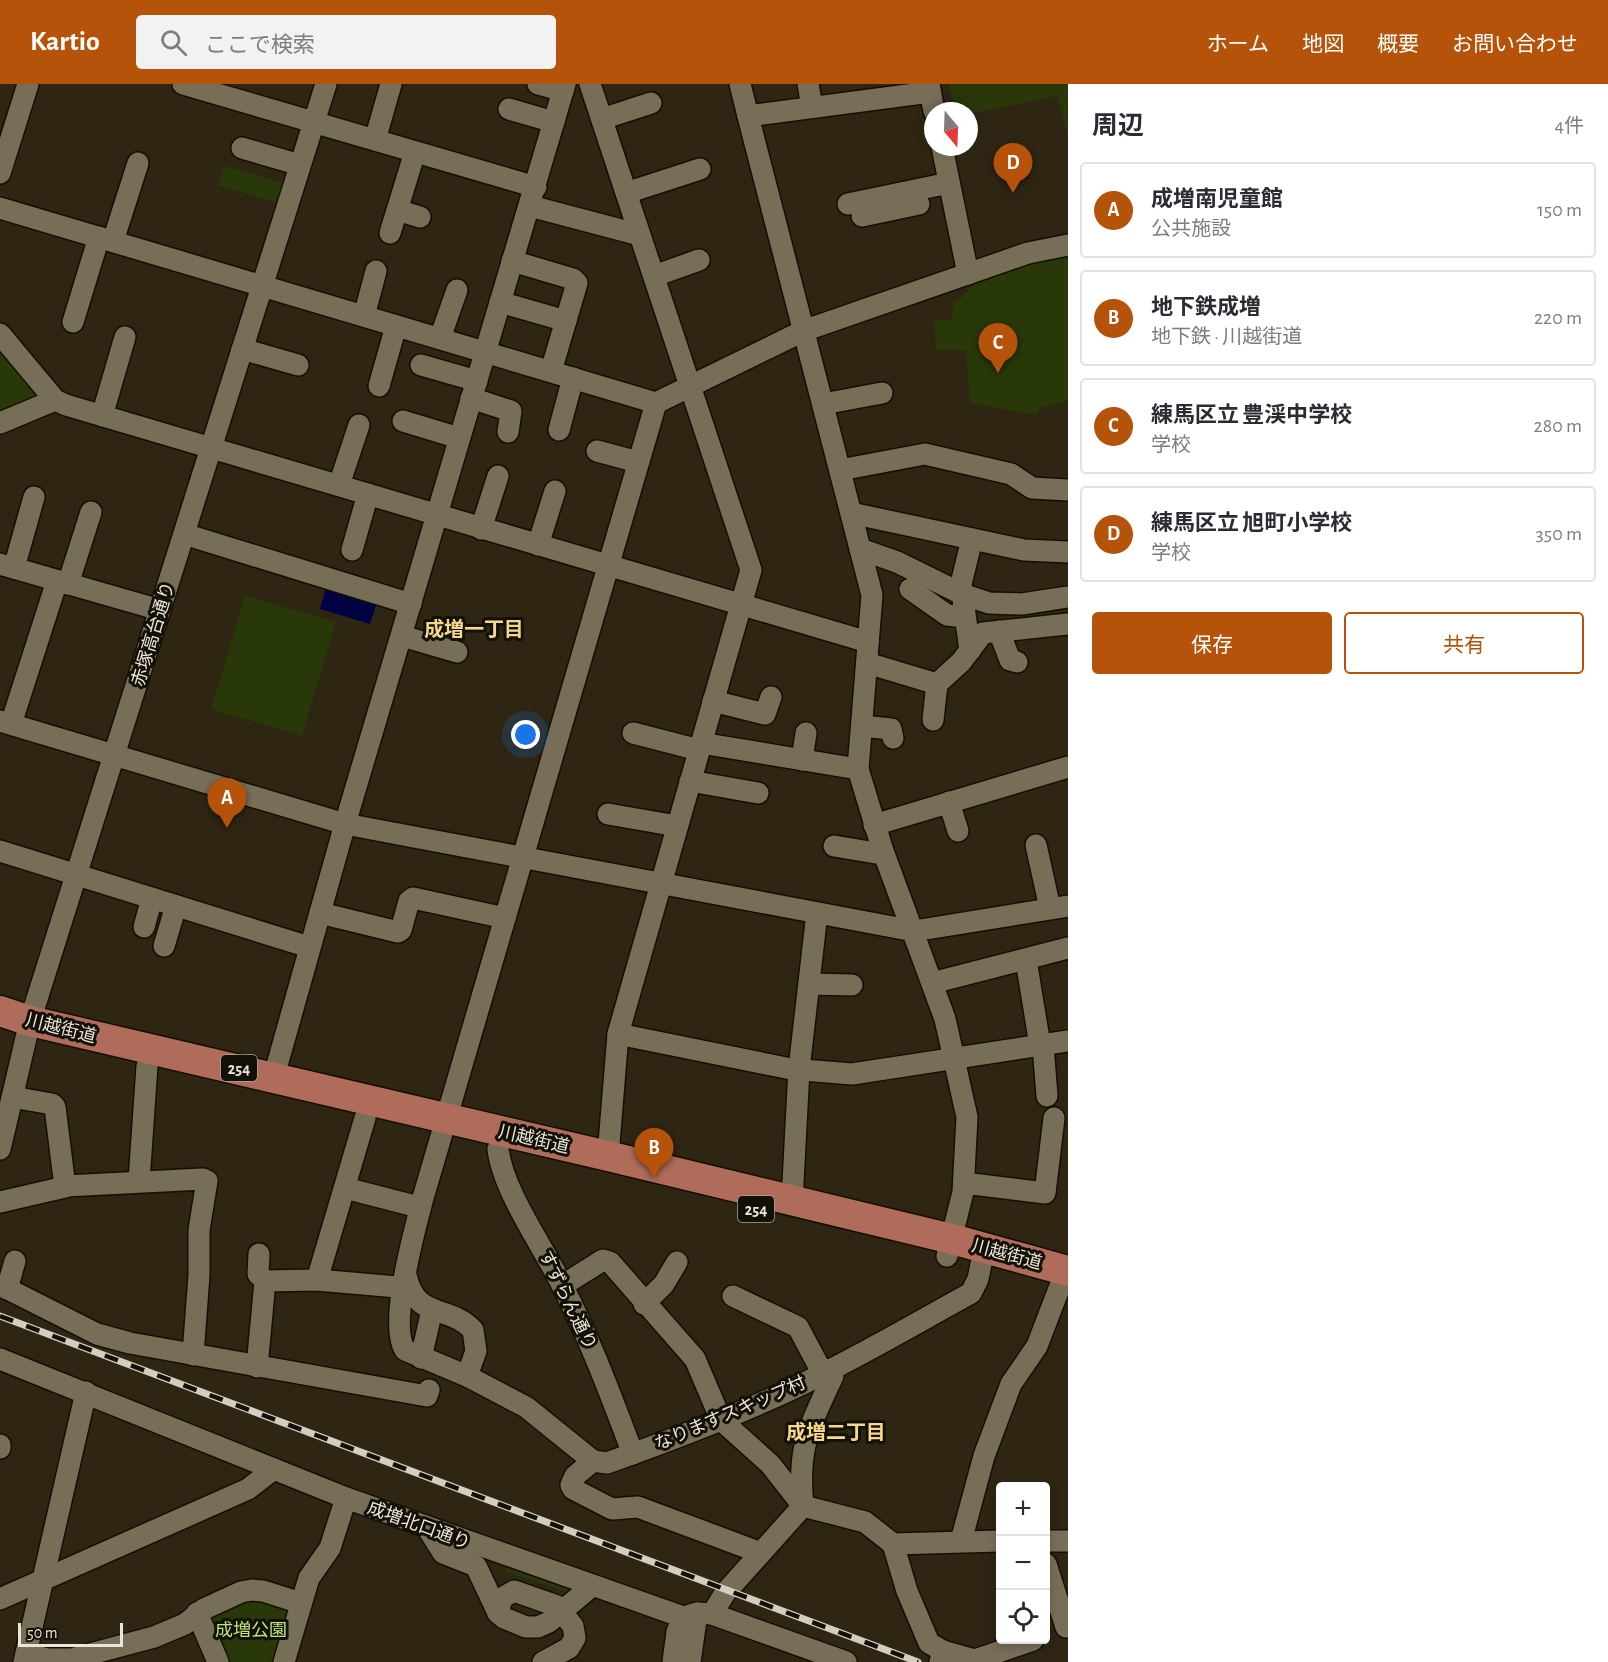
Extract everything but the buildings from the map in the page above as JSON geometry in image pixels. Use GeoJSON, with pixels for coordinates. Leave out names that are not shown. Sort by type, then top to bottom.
{"type":"FeatureCollection","features":[{"type":"Feature","properties":{"kind":"highway","name":"川越街道"},"geometry":{"type":"LineString","coordinates":[[0,1011],[19,1028],[147,1066],[364,1118],[444,1127],[608,1156],[792,1202],[1065,1282]]}},
{"type":"Feature","properties":{"kind":"highway","name":"川越街道"},"geometry":{"type":"LineString","coordinates":[[19,1028],[274,1076],[444,1127],[498,1149],[949,1247],[981,1264],[1065,1282]]}},
{"type":"Feature","properties":{"kind":"street"},"geometry":{"type":"LineString","coordinates":[[2,162],[28,84]]}},
{"type":"Feature","properties":{"kind":"street"},"geometry":{"type":"LineString","coordinates":[[183,84],[415,152],[640,235]]}},
{"type":"Feature","properties":{"kind":"street","name":"赤塚高台通り"},"geometry":{"type":"LineString","coordinates":[[0,1149],[12,1097],[19,1028],[78,875],[326,84]]}},
{"type":"Feature","properties":{"kind":"street"},"geometry":{"type":"LineString","coordinates":[[375,140],[391,84]]}},
{"type":"Feature","properties":{"kind":"street"},"geometry":{"type":"LineString","coordinates":[[274,1076],[345,824],[564,88],[538,84]]}},
{"type":"Feature","properties":{"kind":"street"},"geometry":{"type":"LineString","coordinates":[[590,84],[751,570],[618,1034],[608,1156]]}},
{"type":"Feature","properties":{"kind":"street"},"geometry":{"type":"LineString","coordinates":[[740,84],[872,595],[858,769],[883,851],[945,1019],[967,1117],[964,1183],[949,1247]]}},
{"type":"Feature","properties":{"kind":"street"},"geometry":{"type":"LineString","coordinates":[[808,84],[812,107]]}},
{"type":"Feature","properties":{"kind":"street"},"geometry":{"type":"LineString","coordinates":[[748,116],[812,107],[891,90],[931,96]]}},
{"type":"Feature","properties":{"kind":"street"},"geometry":{"type":"LineString","coordinates":[[602,119],[651,103]]}},
{"type":"Feature","properties":{"kind":"street"},"geometry":{"type":"LineString","coordinates":[[509,109],[554,122]]}},
{"type":"Feature","properties":{"kind":"street"},"geometry":{"type":"LineString","coordinates":[[242,148],[300,165]]}},
{"type":"Feature","properties":{"kind":"street"},"geometry":{"type":"LineString","coordinates":[[390,233],[415,152]]}},
{"type":"Feature","properties":{"kind":"street"},"geometry":{"type":"LineString","coordinates":[[944,156],[968,274]]}},
{"type":"Feature","properties":{"kind":"street"},"geometry":{"type":"LineString","coordinates":[[77,323],[106,239],[138,163]]}},
{"type":"Feature","properties":{"kind":"street"},"geometry":{"type":"LineString","coordinates":[[626,193],[700,170]]}},
{"type":"Feature","properties":{"kind":"street"},"geometry":{"type":"LineString","coordinates":[[855,210],[951,190]]}},
{"type":"Feature","properties":{"kind":"street"},"geometry":{"type":"LineString","coordinates":[[0,208],[656,403],[803,331],[1028,253],[1068,245]]}},
{"type":"Feature","properties":{"kind":"street"},"geometry":{"type":"LineString","coordinates":[[397,210],[420,217]]}},
{"type":"Feature","properties":{"kind":"street"},"geometry":{"type":"LineString","coordinates":[[654,276],[699,260]]}},
{"type":"Feature","properties":{"kind":"street"},"geometry":{"type":"LineString","coordinates":[[512,261],[576,281],[550,371]]}},
{"type":"Feature","properties":{"kind":"street"},"geometry":{"type":"LineString","coordinates":[[364,316],[376,271]]}},
{"type":"Feature","properties":{"kind":"street"},"geometry":{"type":"LineString","coordinates":[[440,338],[457,290]]}},
{"type":"Feature","properties":{"kind":"street"},"geometry":{"type":"LineString","coordinates":[[501,302],[566,321]]}},
{"type":"Feature","properties":{"kind":"street"},"geometry":{"type":"LineString","coordinates":[[379,386],[396,326]]}},
{"type":"Feature","properties":{"kind":"street"},"geometry":{"type":"LineString","coordinates":[[0,334],[55,400],[436,516],[740,604],[867,653],[937,684]]}},
{"type":"Feature","properties":{"kind":"street"},"geometry":{"type":"LineString","coordinates":[[102,416],[125,337]]}},
{"type":"Feature","properties":{"kind":"street"},"geometry":{"type":"LineString","coordinates":[[242,349],[298,365]]}},
{"type":"Feature","properties":{"kind":"street"},"geometry":{"type":"LineString","coordinates":[[421,365],[474,389],[511,411],[508,432]]}},
{"type":"Feature","properties":{"kind":"street"},"geometry":{"type":"LineString","coordinates":[[559,430],[573,378]]}},
{"type":"Feature","properties":{"kind":"street"},"geometry":{"type":"LineString","coordinates":[[823,405],[882,393]]}},
{"type":"Feature","properties":{"kind":"street"},"geometry":{"type":"LineString","coordinates":[[0,423],[55,400]]}},
{"type":"Feature","properties":{"kind":"street"},"geometry":{"type":"LineString","coordinates":[[656,403],[422,1203],[406,1284],[400,1331],[405,1350],[467,1376],[526,1407],[593,1461],[575,1476],[571,1485],[573,1489],[612,1509],[638,1507],[761,1553]]}},
{"type":"Feature","properties":{"kind":"street"},"geometry":{"type":"LineString","coordinates":[[403,421],[459,438]]}},
{"type":"Feature","properties":{"kind":"street"},"geometry":{"type":"LineString","coordinates":[[339,485],[359,425]]}},
{"type":"Feature","properties":{"kind":"street"},"geometry":{"type":"LineString","coordinates":[[597,451],[638,462]]}},
{"type":"Feature","properties":{"kind":"street"},"geometry":{"type":"LineString","coordinates":[[840,470],[925,454],[1011,474],[1032,488],[1068,490]]}},
{"type":"Feature","properties":{"kind":"street"},"geometry":{"type":"LineString","coordinates":[[481,529],[498,476]]}},
{"type":"Feature","properties":{"kind":"street"},"geometry":{"type":"LineString","coordinates":[[538,545],[555,491]]}},
{"type":"Feature","properties":{"kind":"street"},"geometry":{"type":"LineString","coordinates":[[352,550],[368,494]]}},
{"type":"Feature","properties":{"kind":"street"},"geometry":{"type":"LineString","coordinates":[[34,497],[7,566],[160,610]]}},
{"type":"Feature","properties":{"kind":"street"},"geometry":{"type":"LineString","coordinates":[[91,512],[6,723],[345,824],[914,931],[1059,907],[1036,845]]}},
{"type":"Feature","properties":{"kind":"street"},"geometry":{"type":"LineString","coordinates":[[851,513],[1024,550],[1068,552]]}},
{"type":"Feature","properties":{"kind":"street"},"geometry":{"type":"LineString","coordinates":[[184,534],[411,604]]}},
{"type":"Feature","properties":{"kind":"street"},"geometry":{"type":"LineString","coordinates":[[970,651],[962,594],[972,539]]}},
{"type":"Feature","properties":{"kind":"street"},"geometry":{"type":"LineString","coordinates":[[860,549],[897,562],[962,594],[989,603],[1022,604],[1068,597]]}},
{"type":"Feature","properties":{"kind":"street"},"geometry":{"type":"LineString","coordinates":[[910,589],[947,615],[964,617]]}},
{"type":"Feature","properties":{"kind":"street"},"geometry":{"type":"LineString","coordinates":[[933,720],[937,684],[970,651],[982,633],[1068,624]]}},
{"type":"Feature","properties":{"kind":"street"},"geometry":{"type":"LineString","coordinates":[[999,631],[1011,660],[1017,662]]}},
{"type":"Feature","properties":{"kind":"street"},"geometry":{"type":"LineString","coordinates":[[402,636],[457,651]]}},
{"type":"Feature","properties":{"kind":"street"},"geometry":{"type":"LineString","coordinates":[[713,701],[765,714],[771,697]]}},
{"type":"Feature","properties":{"kind":"street"},"geometry":{"type":"LineString","coordinates":[[862,726],[891,729],[893,738]]}},
{"type":"Feature","properties":{"kind":"street"},"geometry":{"type":"LineString","coordinates":[[633,733],[700,746],[858,769]]}},
{"type":"Feature","properties":{"kind":"street"},"geometry":{"type":"LineString","coordinates":[[802,760],[807,733]]}},
{"type":"Feature","properties":{"kind":"street"},"geometry":{"type":"LineString","coordinates":[[874,825],[1068,767]]}},
{"type":"Feature","properties":{"kind":"street"},"geometry":{"type":"LineString","coordinates":[[690,781],[758,793]]}},
{"type":"Feature","properties":{"kind":"street"},"geometry":{"type":"LineString","coordinates":[[949,802],[958,831]]}},
{"type":"Feature","properties":{"kind":"street"},"geometry":{"type":"LineString","coordinates":[[608,814],[677,826]]}},
{"type":"Feature","properties":{"kind":"street"},"geometry":{"type":"LineString","coordinates":[[834,846],[876,853],[883,851]]}},
{"type":"Feature","properties":{"kind":"street"},"geometry":{"type":"LineString","coordinates":[[0,851],[309,947]]}},
{"type":"Feature","properties":{"kind":"street"},"geometry":{"type":"LineString","coordinates":[[144,927],[152,898]]}},
{"type":"Feature","properties":{"kind":"street"},"geometry":{"type":"LineString","coordinates":[[320,913],[398,932],[401,930],[409,901],[413,898],[504,918]]}},
{"type":"Feature","properties":{"kind":"street"},"geometry":{"type":"LineString","coordinates":[[164,946],[176,906]]}},
{"type":"Feature","properties":{"kind":"street"},"geometry":{"type":"LineString","coordinates":[[792,1202],[799,1069],[817,913]]}},
{"type":"Feature","properties":{"kind":"street"},"geometry":{"type":"LineString","coordinates":[[932,983],[1068,948]]}},
{"type":"Feature","properties":{"kind":"street"},"geometry":{"type":"LineString","coordinates":[[1026,960],[1042,1045],[1047,1096]]}},
{"type":"Feature","properties":{"kind":"street"},"geometry":{"type":"LineString","coordinates":[[809,984],[852,985]]}},
{"type":"Feature","properties":{"kind":"street"},"geometry":{"type":"LineString","coordinates":[[618,1034],[799,1069],[852,1074],[1068,1041]]}},
{"type":"Feature","properties":{"kind":"street"},"geometry":{"type":"LineString","coordinates":[[139,1181],[147,1066]]}},
{"type":"Feature","properties":{"kind":"street"},"geometry":{"type":"LineString","coordinates":[[12,1097],[52,1104],[55,1107],[65,1186]]}},
{"type":"Feature","properties":{"kind":"street"},"geometry":{"type":"LineString","coordinates":[[317,1280],[364,1118]]}},
{"type":"Feature","properties":{"kind":"street"},"geometry":{"type":"LineString","coordinates":[[964,1183],[1045,1193],[1054,1118]]}},
{"type":"Feature","properties":{"kind":"street","name":"すずらん通り"},"geometry":{"type":"LineString","coordinates":[[498,1149],[502,1172],[563,1285],[597,1358],[633,1454]]}},
{"type":"Feature","properties":{"kind":"street"},"geometry":{"type":"LineString","coordinates":[[0,1202],[65,1188],[65,1186],[139,1181],[203,1179],[207,1181],[199,1230],[199,1275],[193,1355]]}},
{"type":"Feature","properties":{"kind":"street"},"geometry":{"type":"LineString","coordinates":[[345,1188],[411,1205]]}},
{"type":"Feature","properties":{"kind":"street"},"geometry":{"type":"LineString","coordinates":[[260,1254],[258,1274],[265,1281],[317,1280],[406,1284]]}},
{"type":"Feature","properties":{"kind":"street"},"geometry":{"type":"LineString","coordinates":[[563,1285],[606,1260],[694,1359],[724,1429],[770,1464],[804,1506],[865,1521],[893,1545],[907,1591],[929,1643],[941,1656],[975,1660],[1021,1644]]}},
{"type":"Feature","properties":{"kind":"street"},"geometry":{"type":"LineString","coordinates":[[15,1261],[4,1287],[97,1334],[193,1355],[427,1396],[429,1390]]}},
{"type":"Feature","properties":{"kind":"street"},"geometry":{"type":"LineString","coordinates":[[645,1304],[664,1284],[677,1262]]}},
{"type":"Feature","properties":{"kind":"street","name":"なりますスキップ村"},"geometry":{"type":"LineString","coordinates":[[593,1461],[608,1463],[724,1429],[971,1293],[978,1279],[981,1264]]}},
{"type":"Feature","properties":{"kind":"street"},"geometry":{"type":"LineString","coordinates":[[257,1367],[265,1281]]}},
{"type":"Feature","properties":{"kind":"street"},"geometry":{"type":"LineString","coordinates":[[961,1541],[984,1456],[1011,1383],[1037,1346],[1065,1282]]}},
{"type":"Feature","properties":{"kind":"street"},"geometry":{"type":"LineString","coordinates":[[406,1284],[413,1297],[429,1309],[462,1322],[473,1330],[476,1351],[467,1376]]}},
{"type":"Feature","properties":{"kind":"street"},"geometry":{"type":"LineString","coordinates":[[673,1662],[677,1632],[722,1596],[804,1506],[802,1458],[806,1435],[834,1376],[827,1371],[798,1328],[733,1296]]}},
{"type":"Feature","properties":{"kind":"street"},"geometry":{"type":"LineString","coordinates":[[400,1331],[412,1313],[429,1309]]}},
{"type":"Feature","properties":{"kind":"street"},"geometry":{"type":"LineString","coordinates":[[421,1358],[429,1309]]}},
{"type":"Feature","properties":{"kind":"street","name":"成増北口通り"},"geometry":{"type":"LineString","coordinates":[[0,1359],[399,1518],[433,1536],[502,1555],[592,1586],[697,1615],[846,1662]]}},
{"type":"Feature","properties":{"kind":"street"},"geometry":{"type":"LineString","coordinates":[[86,1392],[25,1658],[61,1660],[82,1657],[154,1637],[184,1624],[197,1613],[241,1592],[263,1591],[301,1603]]}},
{"type":"Feature","properties":{"kind":"street"},"geometry":{"type":"LineString","coordinates":[[0,1599],[248,1489],[274,1469]]}},
{"type":"Feature","properties":{"kind":"street"},"geometry":{"type":"LineString","coordinates":[[284,1662],[311,1574],[333,1542],[346,1498]]}},
{"type":"Feature","properties":{"kind":"street"},"geometry":{"type":"LineString","coordinates":[[433,1536],[443,1553],[476,1566],[496,1608],[513,1622],[532,1627],[549,1622],[592,1586]]}},
{"type":"Feature","properties":{"kind":"street"},"geometry":{"type":"LineString","coordinates":[[893,1545],[996,1541]]}},
{"type":"Feature","properties":{"kind":"street"},"geometry":{"type":"LineString","coordinates":[[1050,1541],[1068,1541]]}},
{"type":"Feature","properties":{"kind":"street"},"geometry":{"type":"LineString","coordinates":[[496,1608],[494,1592],[502,1555]]}},
{"type":"Feature","properties":{"kind":"street"},"geometry":{"type":"LineString","coordinates":[[1050,1576],[1067,1627],[1050,1633]]}},
{"type":"Feature","properties":{"kind":"street"},"geometry":{"type":"LineString","coordinates":[[496,1608],[502,1598],[514,1591],[563,1611],[575,1630],[574,1641],[567,1650],[543,1662]]}},
{"type":"Feature","properties":{"kind":"street"},"geometry":{"type":"LineString","coordinates":[[197,1613],[218,1662]]}},
{"type":"Feature","properties":{"kind":"street"},"geometry":{"type":"LineString","coordinates":[[690,1662],[697,1615]]}},
{"type":"Feature","properties":{"kind":"green space"},"geometry":{"type":"Polygon","coordinates":[[[949,84],[1068,84],[1068,136],[1057,96],[978,112],[978,102],[953,102],[949,84]]]}},
{"type":"Feature","properties":{"kind":"green space"},"geometry":{"type":"Polygon","coordinates":[[[224,166],[283,183],[277,203],[218,185],[224,166]]]}},
{"type":"Feature","properties":{"kind":"green space"},"geometry":{"type":"Polygon","coordinates":[[[1068,257],[1068,401],[1039,408],[1038,413],[1030,414],[970,403],[966,350],[936,350],[934,321],[952,319],[953,302],[960,299],[971,287],[982,280],[1019,268],[1068,257]]]}},
{"type":"Feature","properties":{"kind":"green space"},"geometry":{"type":"Polygon","coordinates":[[[0,341],[44,395],[0,419],[0,341]]]}},
{"type":"Feature","properties":{"kind":"green space"},"geometry":{"type":"Polygon","coordinates":[[[245,596],[336,622],[302,736],[211,709],[245,596]]]}},
{"type":"Feature","properties":{"kind":"green space"},"geometry":{"type":"Polygon","coordinates":[[[507,1566],[572,1590],[569,1593],[505,1571],[507,1566]]]}},
{"type":"Feature","properties":{"kind":"green space","name":"成増公園"},"geometry":{"type":"Polygon","coordinates":[[[246,1597],[290,1606],[280,1657],[268,1662],[225,1662],[207,1620],[209,1613],[246,1597]]]}},
{"type":"Feature","properties":{"kind":"shaded area"},"geometry":{"type":"Polygon","coordinates":[[[326,587],[377,602],[370,624],[320,609],[326,587]]]}},
{"type":"Feature","properties":{"kind":"railway"},"geometry":{"type":"LineString","coordinates":[[0,1316],[918,1662]]}},
{"type":"Feature","properties":{"kind":"place","name":"練馬区立 旭町小学校"},"geometry":{"type":"Point","coordinates":[1013,193]}},
{"type":"Feature","properties":{"kind":"place","name":"練馬区立 豊渓中学校"},"geometry":{"type":"Point","coordinates":[998,373]}},
{"type":"Feature","properties":{"kind":"place","name":"成増南児童館"},"geometry":{"type":"Point","coordinates":[227,828]}},
{"type":"Feature","properties":{"kind":"place","name":"地下鉄成増"},"geometry":{"type":"Point","coordinates":[654,1178]}},
{"type":"Feature","properties":{"kind":"district","name":"成増一丁目"},"geometry":{"type":"Point","coordinates":[474,629]}},
{"type":"Feature","properties":{"kind":"district","name":"成増二丁目"},"geometry":{"type":"Point","coordinates":[836,1432]}}]}
